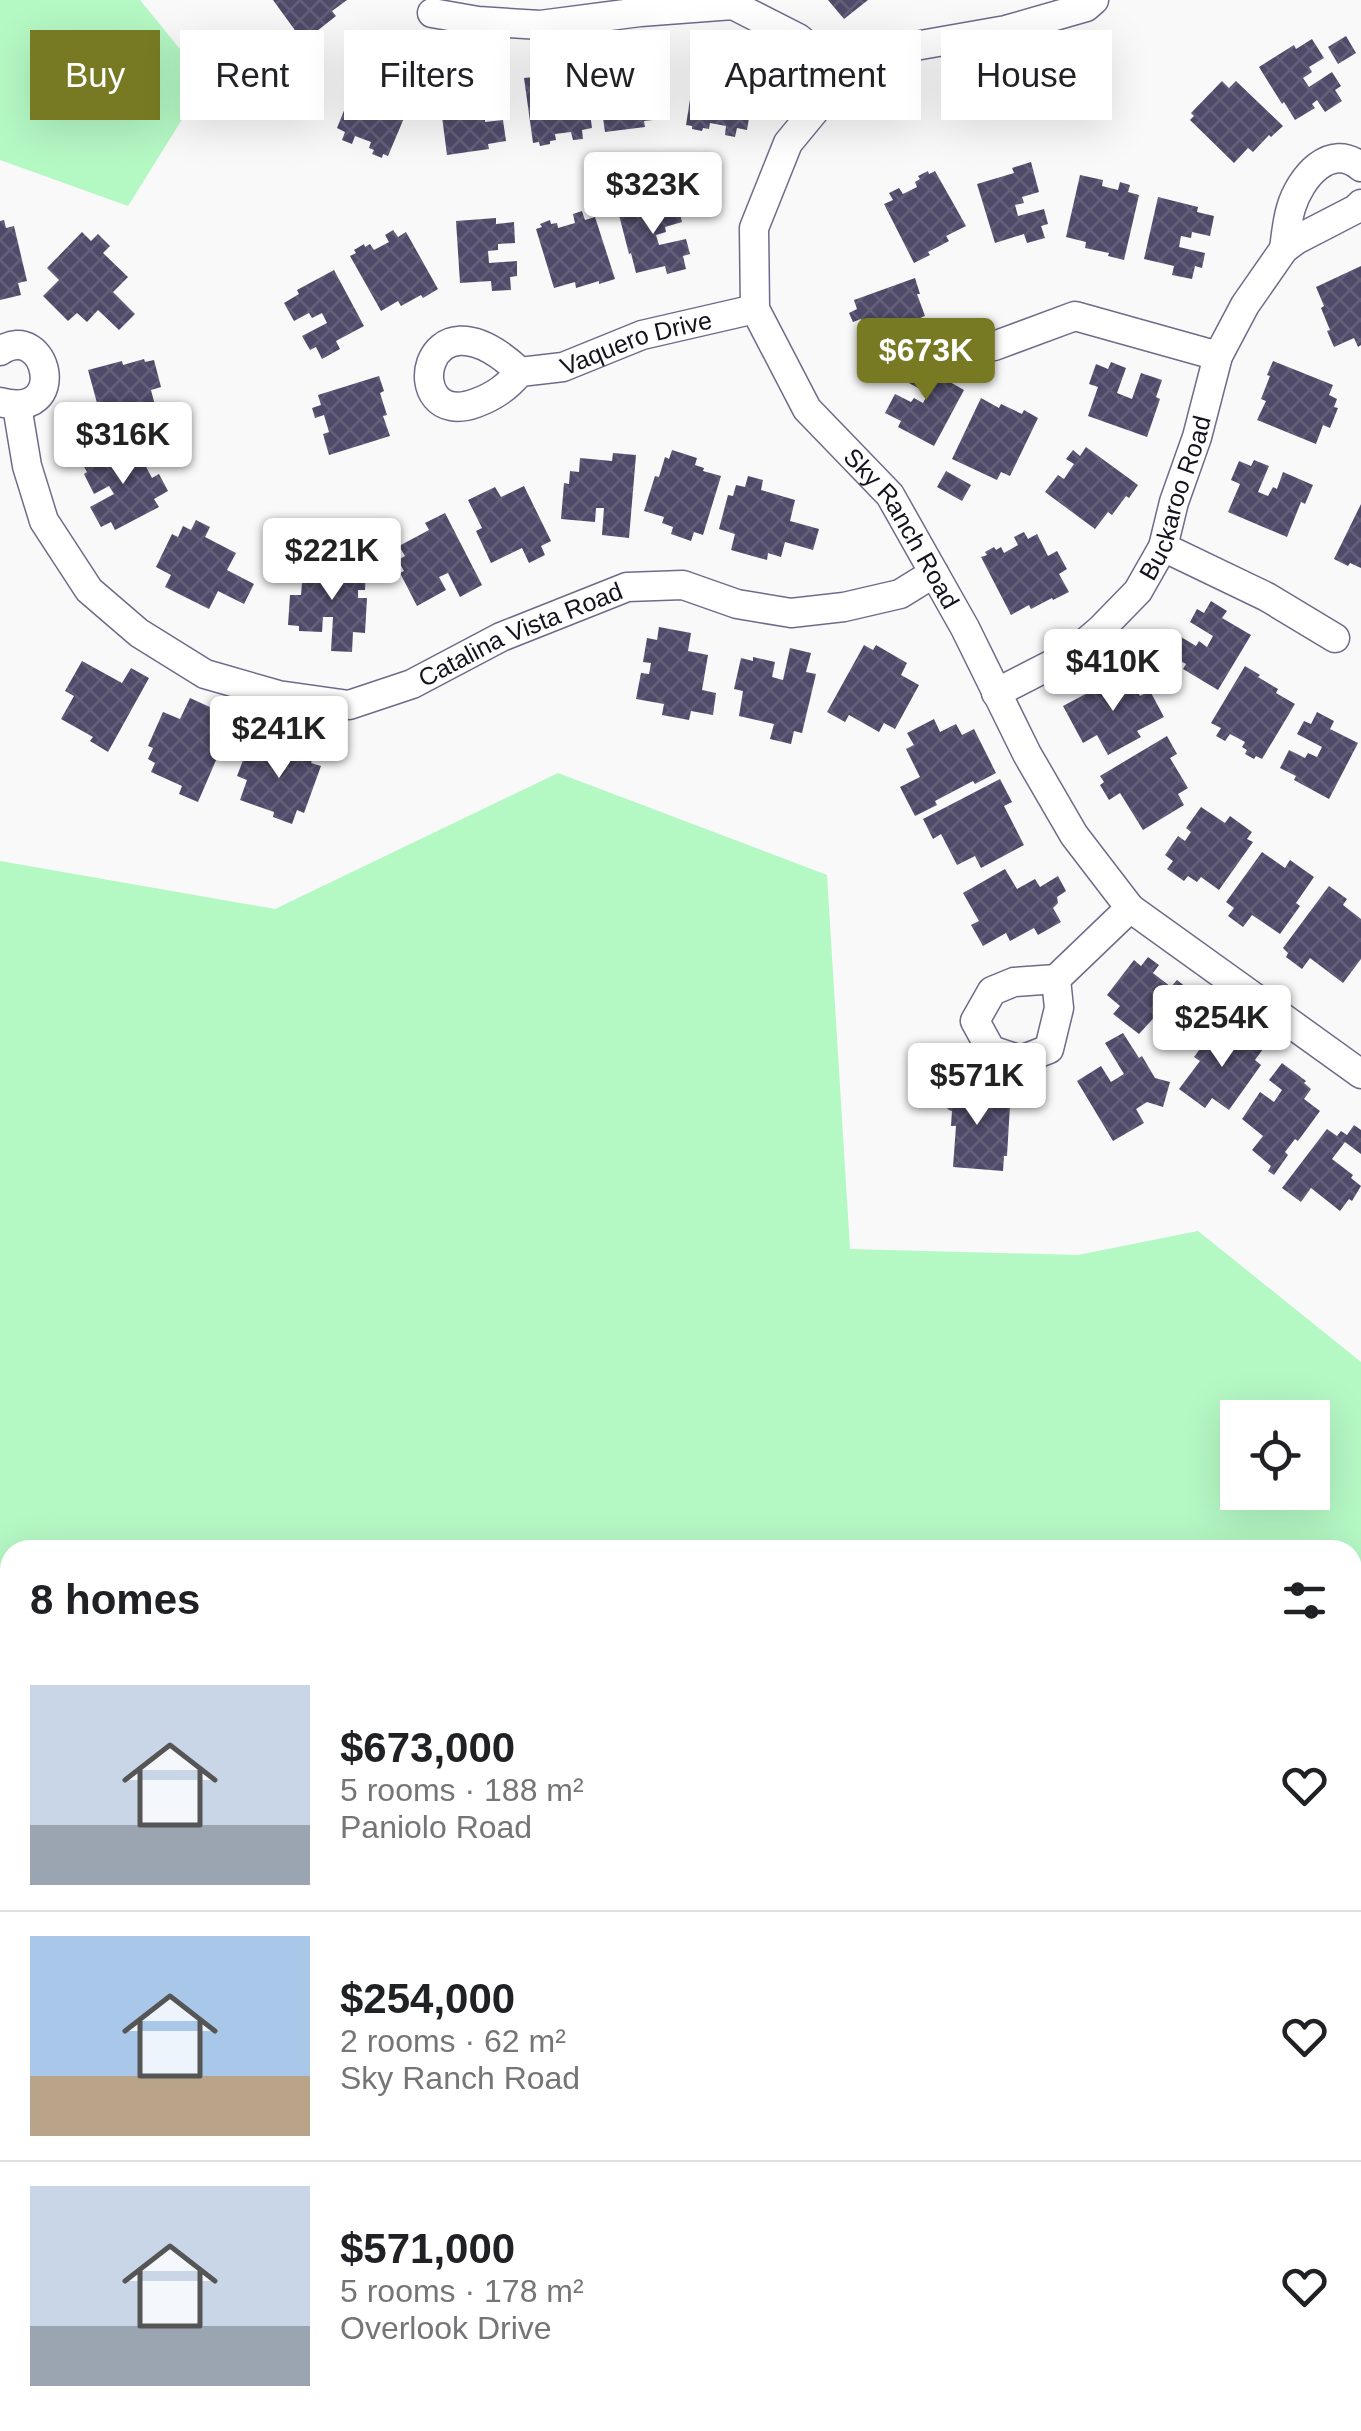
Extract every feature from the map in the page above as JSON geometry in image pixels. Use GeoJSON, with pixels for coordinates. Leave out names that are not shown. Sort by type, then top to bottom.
{"type":"FeatureCollection","features":[{"type":"Feature","properties":{"kind":"street","name":"Sky Ranch Road"},"geometry":{"type":"LineString","coordinates":[[921,45],[1006,30],[1086,7],[1094,0]]}},
{"type":"Feature","properties":{"kind":"street"},"geometry":{"type":"LineString","coordinates":[[432,13],[540,26],[734,3],[783,30]]}},
{"type":"Feature","properties":{"kind":"street","name":"Sky Ranch Road"},"geometry":{"type":"LineString","coordinates":[[807,120],[788,143],[754,228],[755,309],[806,410],[890,495],[1027,754],[1074,834],[1130,908],[1361,1074]]}},
{"type":"Feature","properties":{"kind":"street","name":"Buckaroo Road"},"geometry":{"type":"LineString","coordinates":[[996,693],[1072,654],[1138,591],[1163,547],[1218,356],[1245,305],[1284,248],[1298,190],[1320,164],[1340,157],[1352,159],[1361,167]]}},
{"type":"Feature","properties":{"kind":"street","name":"Buckaroo Road"},"geometry":{"type":"LineString","coordinates":[[1284,248],[1361,204]]}},
{"type":"Feature","properties":{"kind":"street","name":"Vaquero Drive"},"geometry":{"type":"LineString","coordinates":[[520,372],[563,368],[642,335],[755,309]]}},
{"type":"Feature","properties":{"kind":"street"},"geometry":{"type":"LineString","coordinates":[[994,346],[1075,316],[1218,356]]}},
{"type":"Feature","properties":{"kind":"street","name":"Catalina Vista Road"},"geometry":{"type":"LineString","coordinates":[[0,351],[8,345],[28,347],[43,361],[46,381],[36,399],[9,404],[44,522],[88,590],[138,633],[205,674],[278,696],[349,705],[412,684],[501,637],[626,586],[683,585],[737,604],[791,613],[844,608],[900,594],[934,573]]}},
{"type":"Feature","properties":{"kind":"street"},"geometry":{"type":"LineString","coordinates":[[1163,547],[1267,596],[1335,638]]}},
{"type":"Feature","properties":{"kind":"street"},"geometry":{"type":"LineString","coordinates":[[1056,979],[1130,908]]}},
{"type":"Feature","properties":{"kind":"green space"},"geometry":{"type":"Polygon","coordinates":[[[0,0],[140,0],[180,49],[182,120],[128,206],[0,160],[0,0]]]}},
{"type":"Feature","properties":{"kind":"green space"},"geometry":{"type":"Polygon","coordinates":[[[558,773],[827,875],[850,1249],[1078,1255],[1198,1231],[1361,1362],[1361,1540],[0,1540],[0,861],[275,909],[558,773]]]}},
{"type":"Feature","properties":{"kind":"building"},"geometry":{"type":"Polygon","coordinates":[[[273,0],[347,0],[332,11],[336,16],[318,30],[295,30],[273,0]]]}},
{"type":"Feature","properties":{"kind":"building"},"geometry":{"type":"Polygon","coordinates":[[[828,0],[868,0],[844,19],[828,0]]]}},
{"type":"Feature","properties":{"kind":"building"},"geometry":{"type":"Polygon","coordinates":[[[1346,36],[1356,53],[1338,64],[1328,47],[1346,36]]]}},
{"type":"Feature","properties":{"kind":"building"},"geometry":{"type":"Polygon","coordinates":[[[1312,39],[1324,58],[1309,67],[1312,72],[1303,78],[1309,87],[1332,72],[1341,86],[1335,90],[1342,101],[1325,112],[1317,100],[1312,104],[1315,108],[1295,120],[1259,67],[1294,45],[1296,49],[1312,39]]]}},
{"type":"Feature","properties":{"kind":"building"},"geometry":{"type":"Polygon","coordinates":[[[530,77],[530,120],[591,120],[592,128],[582,130],[583,139],[573,140],[571,132],[555,134],[556,140],[550,144],[533,143],[524,78],[530,77]]]}},
{"type":"Feature","properties":{"kind":"building"},"geometry":{"type":"Polygon","coordinates":[[[1222,81],[1229,88],[1236,81],[1283,126],[1253,152],[1248,148],[1234,163],[1190,120],[1194,116],[1191,113],[1222,81]]]}},
{"type":"Feature","properties":{"kind":"building"},"geometry":{"type":"Polygon","coordinates":[[[690,99],[690,120],[749,120],[747,130],[737,128],[735,137],[725,135],[726,126],[710,123],[709,129],[702,131],[686,125],[690,99]]]}},
{"type":"Feature","properties":{"kind":"building"},"geometry":{"type":"Polygon","coordinates":[[[344,110],[344,120],[403,120],[388,156],[383,154],[382,158],[372,154],[371,142],[355,136],[352,144],[342,140],[345,132],[337,128],[344,110]]]}},
{"type":"Feature","properties":{"kind":"building"},"geometry":{"type":"Polygon","coordinates":[[[442,120],[503,120],[506,141],[488,144],[489,149],[447,155],[442,120]]]}},
{"type":"Feature","properties":{"kind":"building"},"geometry":{"type":"Polygon","coordinates":[[[603,120],[653,120],[644,121],[645,127],[605,132],[603,120]]]}},
{"type":"Feature","properties":{"kind":"building"},"geometry":{"type":"Polygon","coordinates":[[[1031,162],[1039,192],[1022,197],[1024,203],[1015,205],[1018,216],[1044,209],[1048,224],[1041,226],[1045,238],[1027,243],[1024,234],[995,243],[977,184],[1014,173],[1012,168],[1031,162]]]}},
{"type":"Feature","properties":{"kind":"building"},"geometry":{"type":"Polygon","coordinates":[[[935,171],[966,226],[946,236],[949,241],[914,263],[884,204],[893,200],[889,193],[899,188],[903,194],[917,187],[918,176],[935,171]]]}},
{"type":"Feature","properties":{"kind":"building"},"geometry":{"type":"Polygon","coordinates":[[[1080,175],[1103,180],[1102,186],[1118,190],[1120,182],[1130,185],[1128,192],[1139,195],[1124,260],[1085,248],[1086,242],[1066,237],[1080,175]]]}},
{"type":"Feature","properties":{"kind":"building"},"geometry":{"type":"Polygon","coordinates":[[[1158,197],[1198,207],[1197,212],[1214,216],[1210,236],[1192,232],[1191,238],[1181,236],[1179,247],[1205,253],[1202,268],[1195,266],[1192,279],[1172,275],[1174,266],[1144,259],[1158,197]]]}},
{"type":"Feature","properties":{"kind":"building"},"geometry":{"type":"Polygon","coordinates":[[[659,201],[660,206],[677,201],[682,222],[665,227],[666,232],[656,235],[659,245],[686,239],[690,254],[683,256],[686,269],[667,274],[665,266],[636,273],[618,211],[659,201]]]}},
{"type":"Feature","properties":{"kind":"building"},"geometry":{"type":"Polygon","coordinates":[[[582,211],[585,220],[595,217],[615,279],[576,288],[575,282],[554,288],[536,229],[550,220],[558,228],[575,223],[573,214],[582,211]]]}},
{"type":"Feature","properties":{"kind":"building"},"geometry":{"type":"Polygon","coordinates":[[[496,218],[496,224],[514,222],[515,243],[498,244],[498,250],[488,251],[489,263],[517,261],[517,276],[510,277],[511,290],[492,291],[491,281],[460,283],[456,221],[496,218]]]}},
{"type":"Feature","properties":{"kind":"building"},"geometry":{"type":"Polygon","coordinates":[[[4,220],[6,228],[14,226],[27,281],[18,283],[21,295],[0,300],[0,221],[4,220]]]}},
{"type":"Feature","properties":{"kind":"building"},"geometry":{"type":"Polygon","coordinates":[[[393,230],[398,237],[406,232],[438,289],[401,306],[398,301],[381,311],[350,256],[364,244],[370,244],[374,250],[389,242],[385,235],[393,230]]]}},
{"type":"Feature","properties":{"kind":"building"},"geometry":{"type":"Polygon","coordinates":[[[82,232],[91,241],[98,234],[110,246],[103,253],[128,277],[113,292],[135,314],[119,330],[98,310],[87,322],[77,313],[68,321],[43,296],[59,280],[47,268],[82,232]]]}},
{"type":"Feature","properties":{"kind":"building"},"geometry":{"type":"Polygon","coordinates":[[[1361,266],[1361,345],[1358,347],[1354,338],[1334,347],[1316,287],[1361,266]]]}},
{"type":"Feature","properties":{"kind":"building"},"geometry":{"type":"Polygon","coordinates":[[[334,270],[364,326],[336,341],[340,349],[322,359],[316,347],[310,350],[302,336],[327,323],[322,313],[312,318],[309,313],[294,321],[284,303],[299,294],[297,290],[334,270]]]}},
{"type":"Feature","properties":{"kind":"building"},"geometry":{"type":"Polygon","coordinates":[[[915,278],[927,338],[868,359],[861,338],[867,336],[861,319],[853,322],[849,313],[857,309],[854,300],[915,278]]]}},
{"type":"Feature","properties":{"kind":"building"},"geometry":{"type":"Polygon","coordinates":[[[924,357],[941,367],[935,378],[942,382],[943,378],[964,390],[934,446],[898,427],[901,421],[885,413],[895,394],[923,403],[928,393],[903,380],[911,366],[917,369],[924,357]]]}},
{"type":"Feature","properties":{"kind":"building"},"geometry":{"type":"Polygon","coordinates":[[[154,360],[161,387],[151,390],[158,417],[87,436],[79,407],[97,403],[88,370],[154,360]]]}},
{"type":"Feature","properties":{"kind":"building"},"geometry":{"type":"Polygon","coordinates":[[[1273,361],[1333,385],[1329,395],[1337,399],[1334,407],[1338,408],[1330,428],[1323,425],[1316,444],[1257,420],[1266,401],[1261,399],[1273,361]]]}},
{"type":"Feature","properties":{"kind":"building"},"geometry":{"type":"Polygon","coordinates":[[[1111,362],[1126,368],[1117,393],[1132,399],[1141,373],[1162,380],[1147,437],[1088,416],[1098,387],[1089,384],[1096,364],[1108,369],[1111,362]]]}},
{"type":"Feature","properties":{"kind":"building"},"geometry":{"type":"Polygon","coordinates":[[[379,376],[387,415],[383,416],[390,436],[329,455],[323,434],[329,432],[324,415],[315,418],[312,408],[321,405],[318,395],[379,376]]]}},
{"type":"Feature","properties":{"kind":"building"},"geometry":{"type":"Polygon","coordinates":[[[981,398],[999,408],[1001,404],[1038,418],[1010,476],[1001,472],[997,480],[952,459],[981,398]]]}},
{"type":"Feature","properties":{"kind":"building"},"geometry":{"type":"Polygon","coordinates":[[[135,446],[152,478],[159,474],[168,491],[154,499],[159,507],[115,530],[111,522],[101,527],[90,507],[114,494],[109,486],[94,494],[82,463],[111,448],[115,457],[135,446]]]}},
{"type":"Feature","properties":{"kind":"building"},"geometry":{"type":"Polygon","coordinates":[[[1086,447],[1138,485],[1095,529],[1045,492],[1058,475],[1064,479],[1074,464],[1066,459],[1073,450],[1080,456],[1086,447]]]}},
{"type":"Feature","properties":{"kind":"building"},"geometry":{"type":"Polygon","coordinates":[[[672,450],[697,458],[695,465],[703,471],[721,476],[703,535],[694,532],[691,541],[671,534],[673,527],[662,523],[664,517],[644,511],[655,476],[659,477],[665,457],[669,459],[672,450]]]}},
{"type":"Feature","properties":{"kind":"building"},"geometry":{"type":"Polygon","coordinates":[[[613,453],[636,455],[629,538],[602,535],[604,508],[596,508],[595,522],[561,519],[564,483],[569,484],[570,471],[579,472],[580,458],[612,461],[613,453]]]}},
{"type":"Feature","properties":{"kind":"building"},"geometry":{"type":"Polygon","coordinates":[[[1254,460],[1269,466],[1258,492],[1268,496],[1273,487],[1277,489],[1283,472],[1313,485],[1305,504],[1301,502],[1287,537],[1228,512],[1240,484],[1231,480],[1239,461],[1251,466],[1254,460]]]}},
{"type":"Feature","properties":{"kind":"building"},"geometry":{"type":"Polygon","coordinates":[[[946,471],[971,485],[962,501],[937,487],[946,471]]]}},
{"type":"Feature","properties":{"kind":"building"},"geometry":{"type":"Polygon","coordinates":[[[748,476],[763,480],[761,490],[795,500],[790,521],[819,529],[813,550],[785,542],[781,557],[768,553],[767,560],[731,550],[735,534],[719,529],[728,495],[733,496],[736,485],[745,487],[748,476]]]}},
{"type":"Feature","properties":{"kind":"building"},"geometry":{"type":"Polygon","coordinates":[[[524,486],[551,541],[541,546],[545,555],[529,563],[522,548],[491,563],[476,531],[482,528],[468,500],[495,487],[501,497],[524,486]]]}},
{"type":"Feature","properties":{"kind":"building"},"geometry":{"type":"Polygon","coordinates":[[[1361,504],[1361,568],[1334,559],[1361,504]]]}},
{"type":"Feature","properties":{"kind":"building"},"geometry":{"type":"Polygon","coordinates":[[[445,513],[482,585],[460,597],[448,573],[439,577],[446,590],[417,606],[400,573],[404,571],[398,560],[405,556],[399,546],[429,530],[425,523],[445,513]]]}},
{"type":"Feature","properties":{"kind":"building"},"geometry":{"type":"Polygon","coordinates":[[[196,520],[210,527],[205,537],[236,553],[227,570],[254,584],[244,604],[218,591],[209,609],[165,587],[171,575],[156,567],[172,534],[178,537],[183,526],[191,530],[196,520]]]}},
{"type":"Feature","properties":{"kind":"building"},"geometry":{"type":"Polygon","coordinates":[[[1024,532],[1028,539],[1037,534],[1048,556],[1057,551],[1067,569],[1059,574],[1069,592],[1011,615],[981,557],[994,547],[1001,547],[1004,553],[1018,545],[1014,537],[1024,532]]]}},
{"type":"Feature","properties":{"kind":"building"},"geometry":{"type":"Polygon","coordinates":[[[338,556],[361,557],[360,571],[366,571],[365,590],[358,590],[358,598],[367,598],[365,633],[353,632],[352,652],[331,651],[333,617],[323,617],[322,632],[299,631],[299,626],[288,625],[290,595],[301,595],[303,571],[337,573],[338,556]]]}},
{"type":"Feature","properties":{"kind":"building"},"geometry":{"type":"Polygon","coordinates":[[[1211,601],[1227,611],[1222,618],[1251,635],[1218,690],[1183,669],[1186,664],[1170,655],[1181,637],[1196,646],[1199,641],[1207,647],[1213,636],[1190,622],[1197,609],[1204,613],[1211,601]]]}},
{"type":"Feature","properties":{"kind":"building"},"geometry":{"type":"Polygon","coordinates":[[[659,627],[691,633],[688,651],[708,655],[702,690],[716,693],[713,715],[691,711],[689,720],[662,715],[664,704],[636,699],[641,673],[649,674],[651,663],[643,662],[647,638],[657,640],[659,627]]]}},
{"type":"Feature","properties":{"kind":"building"},"geometry":{"type":"Polygon","coordinates":[[[864,645],[873,650],[876,645],[907,663],[901,675],[919,685],[895,729],[884,723],[879,732],[849,715],[845,722],[827,712],[864,645]]]}},
{"type":"Feature","properties":{"kind":"building"},"geometry":{"type":"Polygon","coordinates":[[[790,648],[811,653],[806,672],[816,674],[802,733],[794,731],[791,744],[770,739],[774,724],[739,716],[743,691],[734,689],[741,658],[775,662],[772,677],[783,680],[790,648]]]}},
{"type":"Feature","properties":{"kind":"building"},"geometry":{"type":"Polygon","coordinates":[[[82,661],[122,683],[131,668],[149,678],[108,752],[90,741],[93,737],[61,719],[74,696],[65,691],[82,661]]]}},
{"type":"Feature","properties":{"kind":"building"},"geometry":{"type":"Polygon","coordinates":[[[1245,666],[1295,704],[1262,759],[1245,754],[1245,742],[1230,734],[1225,741],[1216,736],[1221,728],[1211,723],[1245,666]]]}},
{"type":"Feature","properties":{"kind":"building"},"geometry":{"type":"Polygon","coordinates":[[[1127,672],[1140,696],[1150,691],[1164,717],[1137,731],[1141,737],[1108,755],[1097,735],[1083,743],[1063,706],[1127,672]]]}},
{"type":"Feature","properties":{"kind":"building"},"geometry":{"type":"Polygon","coordinates":[[[190,698],[223,713],[218,725],[229,730],[198,802],[179,794],[182,786],[151,772],[155,763],[148,759],[153,748],[148,746],[163,712],[180,719],[190,698]]]}},
{"type":"Feature","properties":{"kind":"building"},"geometry":{"type":"Polygon","coordinates":[[[1317,712],[1334,721],[1330,729],[1358,743],[1329,799],[1280,768],[1289,750],[1305,758],[1308,753],[1317,757],[1322,747],[1297,734],[1304,721],[1311,724],[1317,712]]]}},
{"type":"Feature","properties":{"kind":"building"},"geometry":{"type":"Polygon","coordinates":[[[934,719],[940,732],[956,724],[962,735],[974,729],[996,773],[935,801],[937,805],[915,816],[900,787],[920,777],[906,749],[914,745],[907,733],[934,719]]]}},
{"type":"Feature","properties":{"kind":"building"},"geometry":{"type":"Polygon","coordinates":[[[1167,736],[1177,754],[1170,758],[1188,788],[1178,794],[1184,805],[1143,830],[1120,793],[1109,800],[1100,785],[1104,782],[1100,776],[1167,736]]]}},
{"type":"Feature","properties":{"kind":"building"},"geometry":{"type":"Polygon","coordinates":[[[260,744],[281,752],[276,766],[285,770],[294,744],[315,752],[311,763],[321,766],[304,813],[297,810],[292,824],[273,817],[274,812],[240,800],[247,780],[237,776],[249,745],[258,748],[260,744]]]}},
{"type":"Feature","properties":{"kind":"building"},"geometry":{"type":"Polygon","coordinates":[[[1000,779],[1012,802],[1004,806],[1024,845],[981,868],[975,856],[957,865],[941,834],[933,839],[923,819],[1000,779]]]}},
{"type":"Feature","properties":{"kind":"building"},"geometry":{"type":"Polygon","coordinates":[[[1201,807],[1225,823],[1230,816],[1252,832],[1247,839],[1253,842],[1219,890],[1201,877],[1197,882],[1188,876],[1184,881],[1167,869],[1173,861],[1165,855],[1178,836],[1185,841],[1191,832],[1186,828],[1201,807]]]}},
{"type":"Feature","properties":{"kind":"building"},"geometry":{"type":"Polygon","coordinates":[[[1262,852],[1285,868],[1290,860],[1314,877],[1280,934],[1252,915],[1243,927],[1228,916],[1234,908],[1226,902],[1262,852]]]}},
{"type":"Feature","properties":{"kind":"building"},"geometry":{"type":"Polygon","coordinates":[[[1005,869],[1017,889],[1035,879],[1040,887],[1058,876],[1066,891],[1057,897],[1053,908],[1061,922],[1038,935],[1034,928],[1010,941],[1006,933],[983,946],[971,925],[979,921],[963,893],[1005,869]]]}},
{"type":"Feature","properties":{"kind":"building"},"geometry":{"type":"Polygon","coordinates":[[[1329,886],[1347,899],[1343,905],[1361,919],[1361,959],[1343,983],[1310,958],[1302,969],[1286,957],[1288,953],[1283,948],[1329,886]]]}},
{"type":"Feature","properties":{"kind":"building"},"geometry":{"type":"Polygon","coordinates":[[[1148,957],[1159,965],[1153,973],[1171,987],[1177,980],[1196,995],[1191,1002],[1200,1008],[1185,1027],[1162,1009],[1139,1034],[1113,1014],[1120,1006],[1107,995],[1134,960],[1141,966],[1148,957]]]}},
{"type":"Feature","properties":{"kind":"building"},"geometry":{"type":"Polygon","coordinates":[[[1216,1027],[1243,1043],[1247,1037],[1263,1049],[1255,1060],[1261,1065],[1229,1110],[1212,1098],[1205,1108],[1179,1089],[1200,1061],[1194,1057],[1216,1027]]]}},
{"type":"Feature","properties":{"kind":"building"},"geometry":{"type":"Polygon","coordinates":[[[1123,1033],[1155,1078],[1170,1082],[1163,1107],[1147,1102],[1136,1109],[1144,1123],[1113,1141],[1077,1081],[1101,1066],[1111,1082],[1124,1074],[1105,1043],[1123,1033]]]}},
{"type":"Feature","properties":{"kind":"building"},"geometry":{"type":"Polygon","coordinates":[[[1282,1063],[1306,1081],[1311,1089],[1304,1099],[1320,1111],[1285,1152],[1288,1155],[1274,1175],[1268,1171],[1271,1166],[1252,1150],[1263,1136],[1242,1119],[1260,1092],[1274,1102],[1282,1090],[1269,1080],[1282,1063]]]}},
{"type":"Feature","properties":{"kind":"building"},"geometry":{"type":"Polygon","coordinates":[[[956,1079],[965,1089],[992,1091],[991,1103],[1010,1105],[1003,1171],[953,1167],[956,1126],[951,1126],[952,1111],[938,1099],[956,1079]]]}},
{"type":"Feature","properties":{"kind":"building"},"geometry":{"type":"Polygon","coordinates":[[[1354,1125],[1361,1130],[1361,1154],[1345,1142],[1332,1159],[1361,1186],[1352,1201],[1349,1199],[1340,1211],[1311,1188],[1301,1202],[1282,1188],[1327,1129],[1337,1136],[1341,1131],[1347,1135],[1354,1125]]]}}]}
